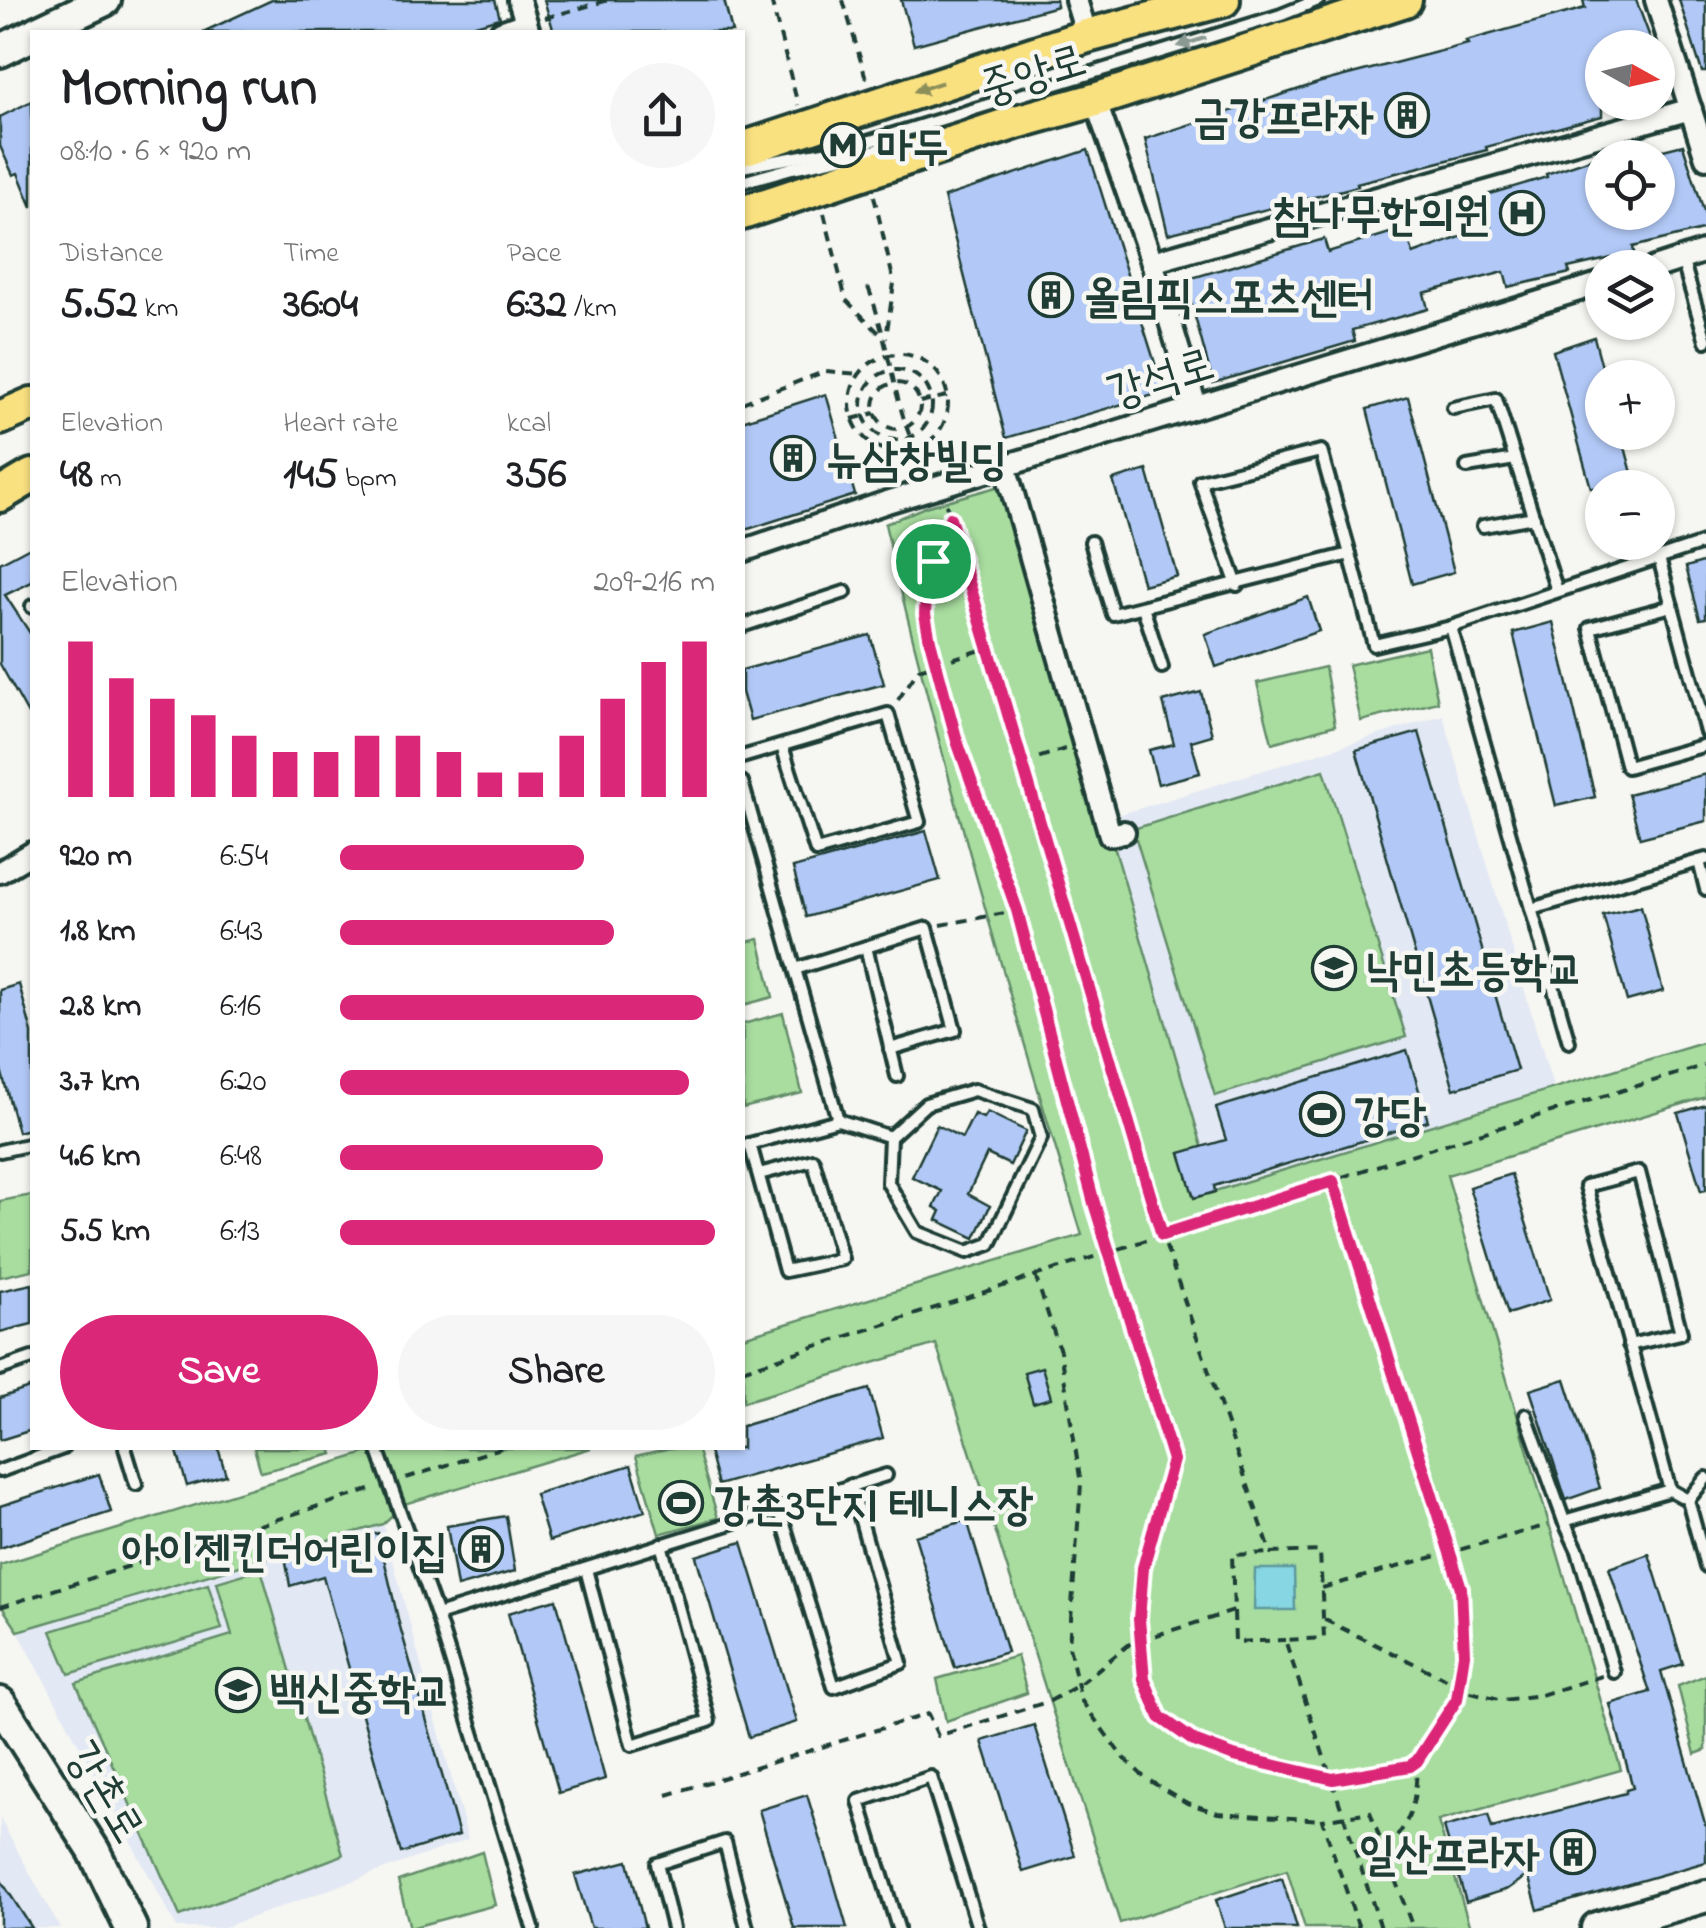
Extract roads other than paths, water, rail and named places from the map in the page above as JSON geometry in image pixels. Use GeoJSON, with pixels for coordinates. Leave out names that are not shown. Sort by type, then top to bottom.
{"type":"FeatureCollection","features":[{"type":"Feature","properties":{"kind":"main road","name":"중앙로"},"geometry":{"type":"LineString","coordinates":[[745,148],[1087,36],[1222,0]]}},
{"type":"Feature","properties":{"kind":"main road","name":"중앙로"},"geometry":{"type":"LineString","coordinates":[[745,213],[1016,122],[1405,0]]}},
{"type":"Feature","properties":{"kind":"main road"},"geometry":{"type":"LineString","coordinates":[[44,30],[98,9]]}},
{"type":"Feature","properties":{"kind":"main road"},"geometry":{"type":"LineString","coordinates":[[0,51],[30,36]]}},
{"type":"Feature","properties":{"kind":"main road"},"geometry":{"type":"LineString","coordinates":[[0,418],[30,405]]}},
{"type":"Feature","properties":{"kind":"main road"},"geometry":{"type":"LineString","coordinates":[[0,495],[30,477]]}},
{"type":"Feature","properties":{"kind":"main road","name":"강촌로"},"geometry":{"type":"LineString","coordinates":[[0,1703],[94,1850],[131,1928]]}},
{"type":"Feature","properties":{"kind":"main road"},"geometry":{"type":"LineString","coordinates":[[1596,1928],[1706,1896]]}},
{"type":"Feature","properties":{"kind":"street"},"geometry":{"type":"LineString","coordinates":[[520,0],[528,28]]}},
{"type":"Feature","properties":{"kind":"street"},"geometry":{"type":"LineString","coordinates":[[1076,0],[1087,36]]}},
{"type":"Feature","properties":{"kind":"street"},"geometry":{"type":"LineString","coordinates":[[1656,0],[1706,158]]}},
{"type":"Feature","properties":{"kind":"street"},"geometry":{"type":"LineString","coordinates":[[1095,100],[1152,262],[1196,406]]}},
{"type":"Feature","properties":{"kind":"street"},"geometry":{"type":"LineString","coordinates":[[1152,262],[1692,110]]}},
{"type":"Feature","properties":{"kind":"street"},"geometry":{"type":"LineString","coordinates":[[1675,261],[1706,251]]}},
{"type":"Feature","properties":{"kind":"street","name":"강석로"},"geometry":{"type":"LineString","coordinates":[[745,551],[887,502],[1585,288]]}},
{"type":"Feature","properties":{"kind":"street"},"geometry":{"type":"LineString","coordinates":[[1005,466],[1110,835],[1124,832]]}},
{"type":"Feature","properties":{"kind":"street"},"geometry":{"type":"LineString","coordinates":[[0,872],[30,854]]}},
{"type":"Feature","properties":{"kind":"lane"},"geometry":{"type":"LineString","coordinates":[[745,167],[851,147],[1262,21],[1318,0]]}},
{"type":"Feature","properties":{"kind":"lane"},"geometry":{"type":"LineString","coordinates":[[745,181],[1016,122]]}},
{"type":"Feature","properties":{"kind":"lane"},"geometry":{"type":"LineString","coordinates":[[1682,259],[1706,341]]}},
{"type":"Feature","properties":{"kind":"lane"},"geometry":{"type":"LineString","coordinates":[[1453,408],[1496,399],[1558,592]]}},
{"type":"Feature","properties":{"kind":"lane"},"geometry":{"type":"LineString","coordinates":[[1236,585],[1200,480],[1320,451],[1374,645],[1450,627],[1653,560]]}},
{"type":"Feature","properties":{"kind":"lane"},"geometry":{"type":"LineString","coordinates":[[1468,467],[1516,459]]}},
{"type":"Feature","properties":{"kind":"lane"},"geometry":{"type":"LineString","coordinates":[[1483,526],[1534,517]]}},
{"type":"Feature","properties":{"kind":"lane"},"geometry":{"type":"LineString","coordinates":[[1091,542],[1113,614],[1350,554]]}},
{"type":"Feature","properties":{"kind":"lane"},"geometry":{"type":"LineString","coordinates":[[1675,553],[1706,542]]}},
{"type":"Feature","properties":{"kind":"lane"},"geometry":{"type":"LineString","coordinates":[[1660,560],[1706,732]]}},
{"type":"Feature","properties":{"kind":"lane"},"geometry":{"type":"LineString","coordinates":[[745,625],[844,592]]}},
{"type":"Feature","properties":{"kind":"lane"},"geometry":{"type":"LineString","coordinates":[[1672,606],[1590,628],[1626,767],[1706,745]]}},
{"type":"Feature","properties":{"kind":"lane"},"geometry":{"type":"LineString","coordinates":[[1143,607],[1162,667]]}},
{"type":"Feature","properties":{"kind":"lane"},"geometry":{"type":"LineString","coordinates":[[1450,627],[1568,1042]]}},
{"type":"Feature","properties":{"kind":"lane"},"geometry":{"type":"LineString","coordinates":[[745,756],[888,714],[919,822],[816,851],[782,746]]}},
{"type":"Feature","properties":{"kind":"lane"},"geometry":{"type":"LineString","coordinates":[[745,793],[838,1120]]}},
{"type":"Feature","properties":{"kind":"lane"},"geometry":{"type":"LineString","coordinates":[[1531,909],[1702,860],[1706,889]]}},
{"type":"Feature","properties":{"kind":"lane"},"geometry":{"type":"LineString","coordinates":[[795,969],[927,928],[955,1030],[890,1049]]}},
{"type":"Feature","properties":{"kind":"lane"},"geometry":{"type":"LineString","coordinates":[[866,947],[897,1076]]}},
{"type":"Feature","properties":{"kind":"lane"},"geometry":{"type":"LineString","coordinates":[[974,1090],[1033,1109],[1041,1138],[990,1244],[967,1252],[917,1232],[888,1183],[890,1137],[926,1104],[974,1090]]}},
{"type":"Feature","properties":{"kind":"lane"},"geometry":{"type":"LineString","coordinates":[[759,1174],[813,1160],[842,1259],[785,1271],[759,1174],[746,1145],[838,1120],[890,1137]]}},
{"type":"Feature","properties":{"kind":"lane"},"geometry":{"type":"LineString","coordinates":[[0,1151],[30,1144]]}},
{"type":"Feature","properties":{"kind":"lane"},"geometry":{"type":"LineString","coordinates":[[1629,1346],[1681,1332],[1639,1172],[1586,1186],[1629,1346],[1670,1490],[1688,1500],[1701,1533],[1706,1566]]}},
{"type":"Feature","properties":{"kind":"lane"},"geometry":{"type":"LineString","coordinates":[[0,1369],[30,1359]]}},
{"type":"Feature","properties":{"kind":"lane"},"geometry":{"type":"LineString","coordinates":[[1526,1415],[1578,1551],[1614,1672]]}},
{"type":"Feature","properties":{"kind":"lane"},"geometry":{"type":"LineString","coordinates":[[0,1471],[58,1450]]}},
{"type":"Feature","properties":{"kind":"lane"},"geometry":{"type":"LineString","coordinates":[[126,1450],[136,1484]]}},
{"type":"Feature","properties":{"kind":"lane"},"geometry":{"type":"LineString","coordinates":[[378,1450],[437,1615],[533,1928]]}},
{"type":"Feature","properties":{"kind":"lane"},"geometry":{"type":"LineString","coordinates":[[437,1615],[886,1474]]}},
{"type":"Feature","properties":{"kind":"lane"},"geometry":{"type":"LineString","coordinates":[[1688,1500],[1706,1478]]}},
{"type":"Feature","properties":{"kind":"lane"},"geometry":{"type":"LineString","coordinates":[[780,1508],[834,1687],[901,1663],[851,1486]]}},
{"type":"Feature","properties":{"kind":"lane"},"geometry":{"type":"LineString","coordinates":[[1564,1521],[1670,1490]]}},
{"type":"Feature","properties":{"kind":"lane"},"geometry":{"type":"LineString","coordinates":[[586,1568],[632,1744],[709,1720],[660,1544]]}},
{"type":"Feature","properties":{"kind":"lane"},"geometry":{"type":"LineString","coordinates":[[898,1928],[859,1801],[932,1777],[978,1928]]}},
{"type":"Feature","properties":{"kind":"lane"},"geometry":{"type":"LineString","coordinates":[[673,1928],[656,1864],[726,1842],[747,1928]]}},
{"type":"Feature","properties":{"kind":"water"},"geometry":{"type":"Polygon","coordinates":[[[1255,1569],[1294,1569],[1295,1610],[1254,1610],[1255,1569]]]}},
{"type":"Feature","properties":{"kind":"place","name":"금강프라자"},"geometry":{"type":"Point","coordinates":[1407,115]}},
{"type":"Feature","properties":{"kind":"place","name":"마두"},"geometry":{"type":"Point","coordinates":[843,145]}},
{"type":"Feature","properties":{"kind":"place","name":"참나무한의원"},"geometry":{"type":"Point","coordinates":[1522,213]}},
{"type":"Feature","properties":{"kind":"place","name":"올림픽스포츠센터"},"geometry":{"type":"Point","coordinates":[1051,295]}},
{"type":"Feature","properties":{"kind":"place","name":"뉴삼창빌딩"},"geometry":{"type":"Point","coordinates":[793,458]}},
{"type":"Feature","properties":{"kind":"place","name":"낙민초등학교"},"geometry":{"type":"Point","coordinates":[1334,968]}},
{"type":"Feature","properties":{"kind":"place","name":"강당"},"geometry":{"type":"Point","coordinates":[1322,1114]}},
{"type":"Feature","properties":{"kind":"place","name":"강촌3단지 테니스장"},"geometry":{"type":"Point","coordinates":[681,1503]}},
{"type":"Feature","properties":{"kind":"place","name":"아이젠킨더어린이집"},"geometry":{"type":"Point","coordinates":[481,1549]}},
{"type":"Feature","properties":{"kind":"place","name":"백신중학교"},"geometry":{"type":"Point","coordinates":[238,1690]}},
{"type":"Feature","properties":{"kind":"place","name":"일산프라자"},"geometry":{"type":"Point","coordinates":[1573,1852]}}]}
